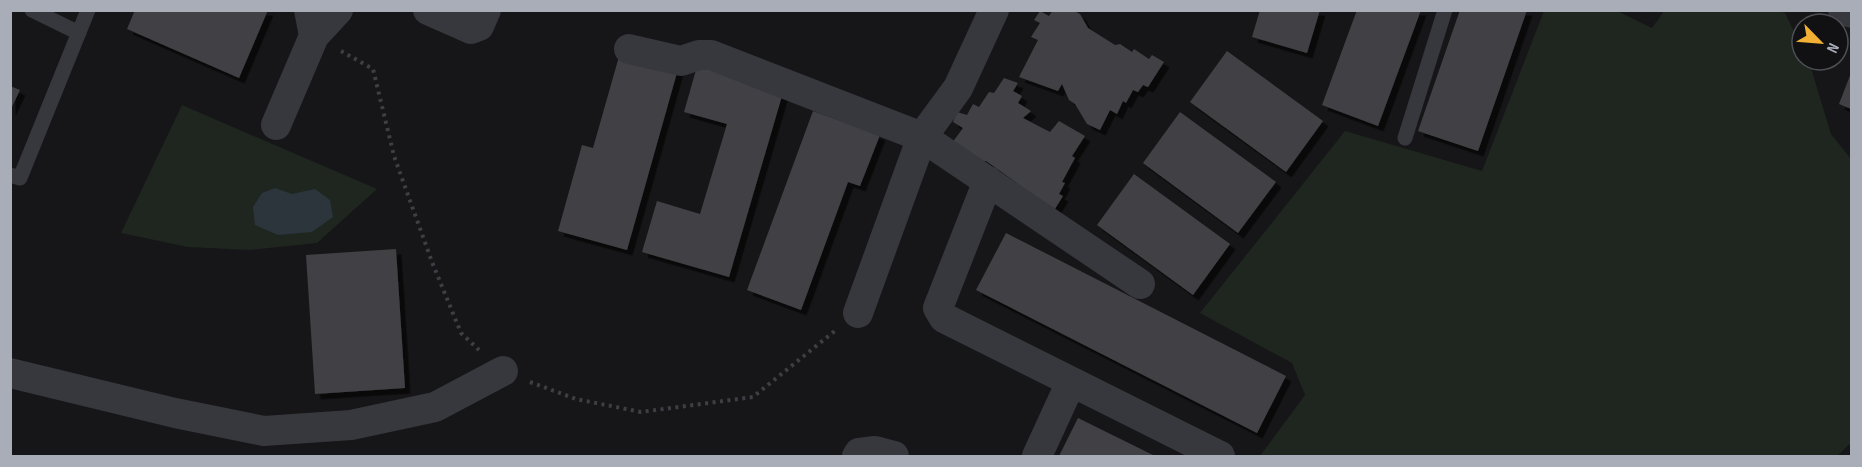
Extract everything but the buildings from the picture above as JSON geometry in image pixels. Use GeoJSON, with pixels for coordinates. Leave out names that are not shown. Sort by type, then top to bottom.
{"type":"FeatureCollection","features":[{"type":"Feature","properties":{"kind":"street"},"geometry":{"type":"LineString","coordinates":[[276,125],[311,23],[338,10]]}},
{"type":"Feature","properties":{"kind":"street"},"geometry":{"type":"LineString","coordinates":[[428,10],[471,29],[479,26],[486,10]]}},
{"type":"Feature","properties":{"kind":"street"},"geometry":{"type":"LineString","coordinates":[[858,313],[922,137],[958,88],[994,10]]}},
{"type":"Feature","properties":{"kind":"street"},"geometry":{"type":"LineString","coordinates":[[1843,10],[1851,13]]}},
{"type":"Feature","properties":{"kind":"street"},"geometry":{"type":"LineString","coordinates":[[629,49],[681,61],[699,55],[711,55],[922,137],[1140,284]]}},
{"type":"Feature","properties":{"kind":"street"},"geometry":{"type":"LineString","coordinates":[[988,182],[938,308],[944,318],[1220,456]]}},
{"type":"Feature","properties":{"kind":"street"},"geometry":{"type":"LineString","coordinates":[[10,373],[175,413],[264,431],[351,425],[435,408],[503,371]]}},
{"type":"Feature","properties":{"kind":"street"},"geometry":{"type":"LineString","coordinates":[[1037,456],[1071,382]]}},
{"type":"Feature","properties":{"kind":"street"},"geometry":{"type":"LineString","coordinates":[[857,456],[859,453],[875,451],[894,456]]}},
{"type":"Feature","properties":{"kind":"lane"},"geometry":{"type":"LineString","coordinates":[[32,10],[79,33]]}},
{"type":"Feature","properties":{"kind":"lane"},"geometry":{"type":"LineString","coordinates":[[10,175],[20,178],[88,10]]}},
{"type":"Feature","properties":{"kind":"lane"},"geometry":{"type":"LineString","coordinates":[[1405,138],[1445,10]]}},
{"type":"Feature","properties":{"kind":"path"},"geometry":{"type":"LineString","coordinates":[[311,23],[373,69],[394,156],[432,262],[461,333],[503,371],[576,399],[641,412],[753,397],[858,313]]}},
{"type":"Feature","properties":{"kind":"shaded area"},"geometry":{"type":"Polygon","coordinates":[[[1544,11],[1617,11],[1652,28],[1664,11],[1778,11],[1785,13],[1790,23],[1790,72],[1812,72],[1831,134],[1851,159],[1852,442],[1837,456],[1260,456],[1305,395],[1292,363],[1200,313],[1345,131],[1482,171],[1544,11]]]}},
{"type":"Feature","properties":{"kind":"shaded area"},"geometry":{"type":"Polygon","coordinates":[[[182,105],[377,189],[317,243],[250,250],[188,247],[121,233],[182,105]]]}},
{"type":"Feature","properties":{"kind":"shaded area"},"geometry":{"type":"Polygon","coordinates":[[[275,188],[292,194],[315,189],[330,200],[333,217],[312,232],[278,235],[255,225],[253,207],[262,193],[275,188]]]}}]}
